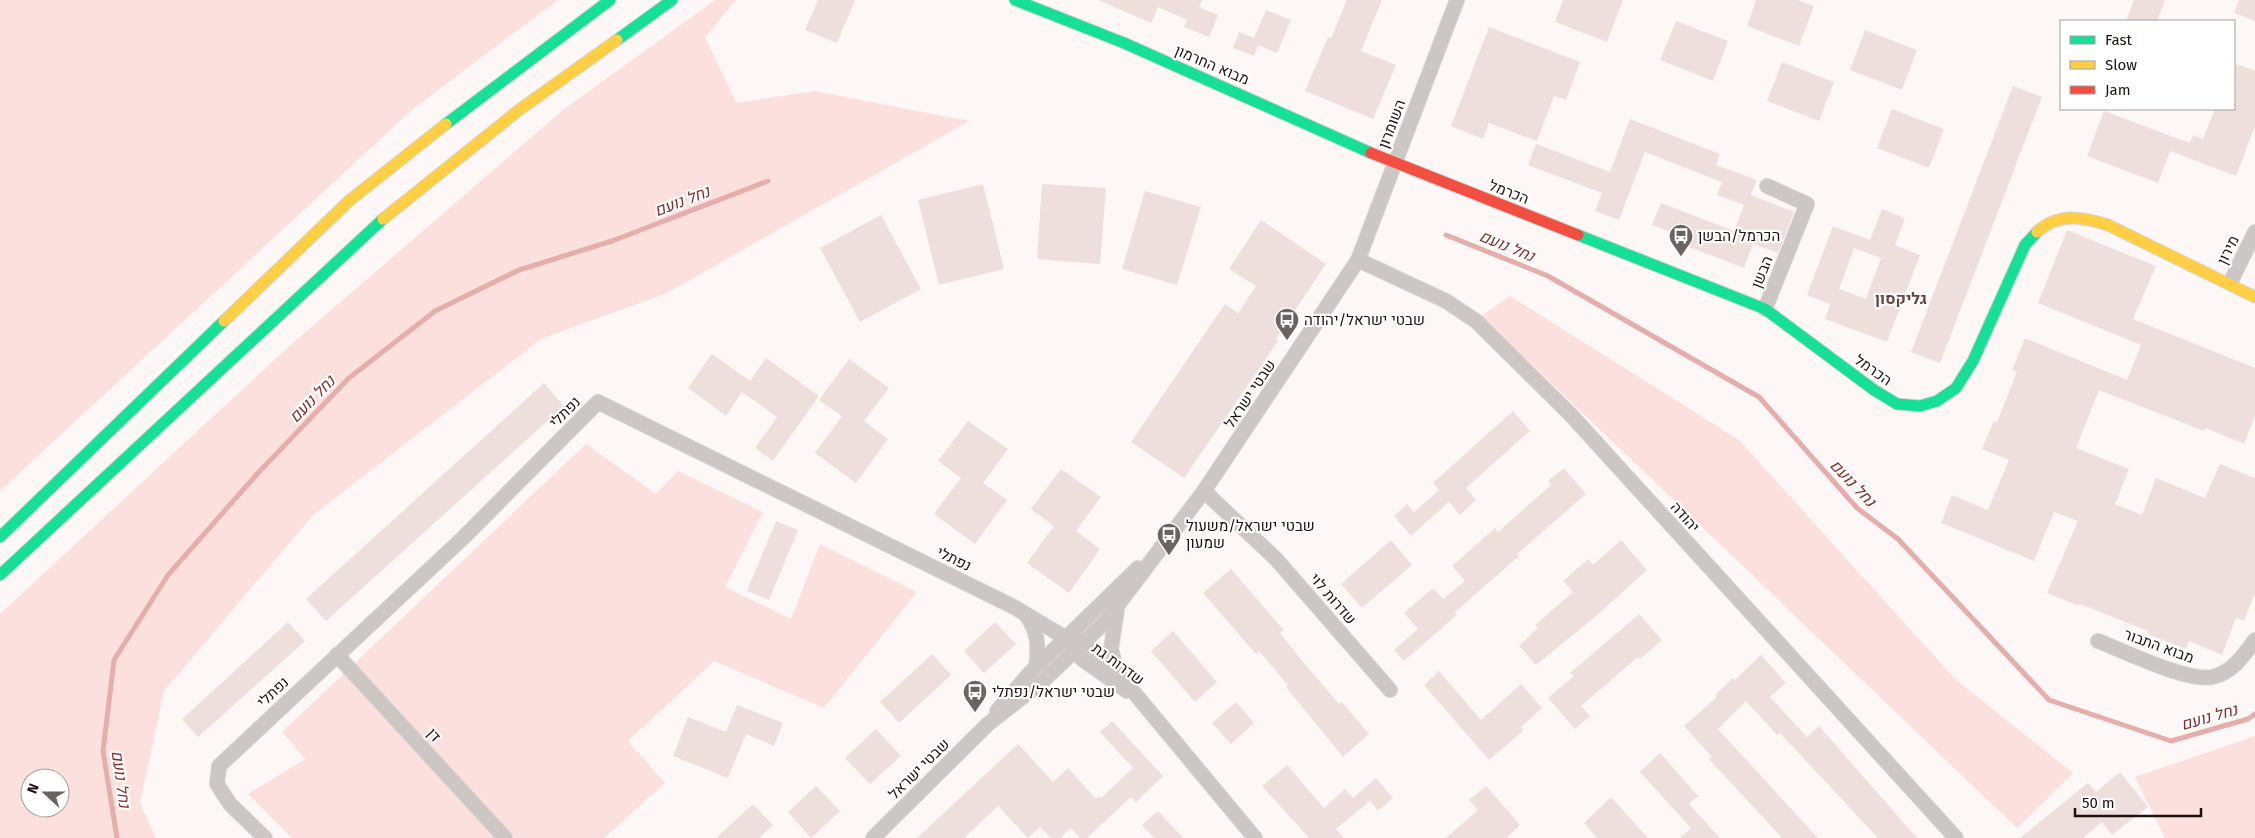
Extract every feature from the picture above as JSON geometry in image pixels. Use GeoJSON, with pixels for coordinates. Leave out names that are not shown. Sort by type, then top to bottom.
{"type":"FeatureCollection","features":[{"type":"Feature","properties":{"kind":"main road"},"geometry":{"type":"LineString","coordinates":[[0,537],[350,200],[447,123],[610,0]]}},
{"type":"Feature","properties":{"kind":"main road"},"geometry":{"type":"LineString","coordinates":[[0,575],[376,225],[520,110],[672,0]]}},
{"type":"Feature","properties":{"kind":"main road","name":"מבוא החרמון"},"geometry":{"type":"LineString","coordinates":[[1015,0],[1152,55],[1395,163]]}},
{"type":"Feature","properties":{"kind":"main road","name":"הכרמל"},"geometry":{"type":"LineString","coordinates":[[1395,163],[1765,309],[1874,390],[1897,404],[1920,406],[1938,401],[1956,388],[1974,362],[2025,245],[2035,232],[2048,222],[2070,216],[2085,217],[2100,222],[2230,283],[2255,297]]}},
{"type":"Feature","properties":{"kind":"main road"},"geometry":{"type":"LineString","coordinates":[[15,506],[150,393]]}},
{"type":"Feature","properties":{"kind":"street","name":"השומרון"},"geometry":{"type":"LineString","coordinates":[[1358,260],[1457,0]]}},
{"type":"Feature","properties":{"kind":"street","name":"הבשן"},"geometry":{"type":"LineString","coordinates":[[1765,309],[1807,204],[1767,186]]}},
{"type":"Feature","properties":{"kind":"street","name":"מירון"},"geometry":{"type":"LineString","coordinates":[[2230,283],[2255,232]]}},
{"type":"Feature","properties":{"kind":"street","name":"שבטי ישראל"},"geometry":{"type":"LineString","coordinates":[[988,724],[1022,699],[1075,652],[1118,606],[1204,491],[1358,260]]}},
{"type":"Feature","properties":{"kind":"street","name":"יהודה"},"geometry":{"type":"LineString","coordinates":[[1358,260],[1446,301],[1476,321],[1570,414],[1956,838]]}},
{"type":"Feature","properties":{"kind":"street","name":"נפתלי"},"geometry":{"type":"LineString","coordinates":[[265,838],[230,804],[217,784],[219,766],[463,538],[598,402],[1022,611],[1066,638]]}},
{"type":"Feature","properties":{"kind":"street","name":"שדרות לוי"},"geometry":{"type":"LineString","coordinates":[[1204,491],[1276,559],[1390,690]]}},
{"type":"Feature","properties":{"kind":"street","name":"שבטי ישראל"},"geometry":{"type":"LineString","coordinates":[[873,838],[988,724],[1016,687],[1166,542]]}},
{"type":"Feature","properties":{"kind":"street"},"geometry":{"type":"LineString","coordinates":[[1116,670],[1111,649],[1114,617],[1118,606]]}},
{"type":"Feature","properties":{"kind":"street"},"geometry":{"type":"LineString","coordinates":[[1022,611],[1032,623],[1037,640],[1036,667]]}},
{"type":"Feature","properties":{"kind":"street","name":"שדרות גת"},"geometry":{"type":"LineString","coordinates":[[1066,638],[1085,642],[1116,670],[1255,838]]}},
{"type":"Feature","properties":{"kind":"street","name":"שדרות גת"},"geometry":{"type":"LineString","coordinates":[[1066,638],[1075,652],[1142,703]]}},
{"type":"Feature","properties":{"kind":"street","name":"מבוא התבור"},"geometry":{"type":"LineString","coordinates":[[2098,641],[2188,676],[2211,677],[2228,670],[2244,655],[2255,640]]}},
{"type":"Feature","properties":{"kind":"street","name":"דן"},"geometry":{"type":"LineString","coordinates":[[337,655],[505,838]]}},
{"type":"Feature","properties":{"kind":"shaded area"},"geometry":{"type":"Polygon","coordinates":[[[0,0],[558,0],[413,109],[0,491],[0,0]]]}},
{"type":"Feature","properties":{"kind":"shaded area"},"geometry":{"type":"Polygon","coordinates":[[[715,0],[736,0],[705,37],[736,103],[815,91],[969,121],[667,293],[541,339],[313,515],[164,691],[140,803],[156,838],[0,838],[0,614],[286,349],[563,110],[715,0]]]}},
{"type":"Feature","properties":{"kind":"shaded area"},"geometry":{"type":"Polygon","coordinates":[[[1510,296],[1739,440],[1955,679],[2073,773],[2017,828],[1481,316],[1510,296]]]}},
{"type":"Feature","properties":{"kind":"shaded area"},"geometry":{"type":"Polygon","coordinates":[[[586,444],[656,494],[678,471],[763,512],[725,587],[791,619],[820,544],[917,592],[824,708],[714,661],[628,741],[665,783],[604,838],[292,838],[248,794],[305,759],[282,732],[586,444]]]}},
{"type":"Feature","properties":{"kind":"shaded area"},"geometry":{"type":"Polygon","coordinates":[[[2255,736],[2255,838],[2165,838],[2135,777],[2255,736]]]}},
{"type":"Feature","properties":{"kind":"building"},"geometry":{"type":"Polygon","coordinates":[[[818,0],[855,0],[837,43],[805,30],[818,0]]]}},
{"type":"Feature","properties":{"kind":"building"},"geometry":{"type":"Polygon","coordinates":[[[1098,0],[1202,0],[1199,7],[1218,15],[1209,37],[1184,27],[1187,20],[1158,7],[1151,23],[1098,0]]]}},
{"type":"Feature","properties":{"kind":"building"},"geometry":{"type":"Polygon","coordinates":[[[1347,0],[1382,0],[1361,51],[1396,65],[1373,119],[1305,91],[1328,37],[1331,38],[1347,0]]]}},
{"type":"Feature","properties":{"kind":"building"},"geometry":{"type":"Polygon","coordinates":[[[1563,0],[1623,0],[1607,42],[1555,22],[1563,0]]]}},
{"type":"Feature","properties":{"kind":"building"},"geometry":{"type":"Polygon","coordinates":[[[1756,0],[1798,0],[1814,6],[1799,46],[1747,26],[1756,0]]]}},
{"type":"Feature","properties":{"kind":"building"},"geometry":{"type":"Polygon","coordinates":[[[2134,0],[2165,0],[2157,20],[2126,20],[2134,0]]]}},
{"type":"Feature","properties":{"kind":"building"},"geometry":{"type":"Polygon","coordinates":[[[2239,0],[2255,0],[2255,21],[2234,13],[2239,0]]]}},
{"type":"Feature","properties":{"kind":"building"},"geometry":{"type":"Polygon","coordinates":[[[1266,10],[1291,20],[1277,53],[1258,45],[1254,56],[1233,48],[1239,32],[1254,38],[1266,10]]]}},
{"type":"Feature","properties":{"kind":"building"},"geometry":{"type":"Polygon","coordinates":[[[1676,21],[1728,41],[1713,81],[1660,60],[1676,21]]]}},
{"type":"Feature","properties":{"kind":"building"},"geometry":{"type":"Polygon","coordinates":[[[1489,27],[1580,62],[1566,100],[1554,96],[1537,141],[1489,123],[1483,139],[1451,126],[1489,27]]]}},
{"type":"Feature","properties":{"kind":"building"},"geometry":{"type":"Polygon","coordinates":[[[1865,30],[1917,50],[1902,90],[1850,70],[1865,30]]]}},
{"type":"Feature","properties":{"kind":"building"},"geometry":{"type":"Polygon","coordinates":[[[1782,62],[1834,82],[1819,121],[1767,101],[1782,62]]]}},
{"type":"Feature","properties":{"kind":"building"},"geometry":{"type":"Polygon","coordinates":[[[2235,63],[2255,71],[2255,126],[2236,176],[2170,151],[2158,183],[2087,156],[2104,111],[2190,143],[2193,135],[2203,139],[2215,110],[2235,110],[2235,63]]]}},
{"type":"Feature","properties":{"kind":"building"},"geometry":{"type":"Polygon","coordinates":[[[2013,86],[2042,97],[1940,363],[1911,352],[2013,86]]]}},
{"type":"Feature","properties":{"kind":"building"},"geometry":{"type":"Polygon","coordinates":[[[1892,109],[1944,129],[1929,168],[1877,148],[1892,109]]]}},
{"type":"Feature","properties":{"kind":"building"},"geometry":{"type":"Polygon","coordinates":[[[1630,119],[1720,154],[1716,165],[1757,180],[1751,195],[1794,212],[1778,253],[1753,244],[1744,268],[1684,245],[1687,238],[1652,225],[1661,203],[1734,231],[1744,205],[1717,195],[1722,182],[1645,152],[1619,220],[1595,211],[1602,193],[1528,165],[1536,144],[1610,172],[1630,119]]]}},
{"type":"Feature","properties":{"kind":"building"},"geometry":{"type":"Polygon","coordinates":[[[983,184],[1004,269],[939,285],[918,200],[983,184]]]}},
{"type":"Feature","properties":{"kind":"building"},"geometry":{"type":"Polygon","coordinates":[[[1042,184],[1106,188],[1100,264],[1037,259],[1042,184]]]}},
{"type":"Feature","properties":{"kind":"building"},"geometry":{"type":"Polygon","coordinates":[[[1145,191],[1201,207],[1177,285],[1122,269],[1145,191]]]}},
{"type":"Feature","properties":{"kind":"building"},"geometry":{"type":"Polygon","coordinates":[[[1882,209],[1905,218],[1895,245],[1920,255],[1887,342],[1825,319],[1830,304],[1807,295],[1833,226],[1870,240],[1882,209]],[[1854,248],[1839,289],[1866,299],[1881,258],[1854,248]]]}},
{"type":"Feature","properties":{"kind":"building"},"geometry":{"type":"Polygon","coordinates":[[[881,215],[921,289],[860,322],[820,248],[881,215]]]}},
{"type":"Feature","properties":{"kind":"building"},"geometry":{"type":"Polygon","coordinates":[[[1261,220],[1326,264],[1276,339],[1278,341],[1184,478],[1131,442],[1225,304],[1238,313],[1256,286],[1229,269],[1261,220]]]}},
{"type":"Feature","properties":{"kind":"building"},"geometry":{"type":"Polygon","coordinates":[[[2067,230],[2156,266],[2133,319],[2255,368],[2255,415],[2244,444],[2205,428],[2204,431],[2099,390],[2076,448],[2129,469],[2115,504],[2142,515],[2156,478],[2205,498],[2220,464],[2255,478],[2255,593],[2244,621],[2236,618],[2222,655],[2189,641],[2186,649],[2147,634],[2148,631],[2047,593],[2078,521],[2054,512],[2034,561],[1941,523],[1952,495],[1988,510],[2009,460],[1982,449],[1994,421],[1997,422],[2017,372],[2012,370],[2025,338],[2127,380],[2141,345],[2038,303],[2067,230]]]}},
{"type":"Feature","properties":{"kind":"building"},"geometry":{"type":"Polygon","coordinates":[[[712,354],[750,381],[766,358],[819,396],[773,461],[755,448],[777,417],[742,392],[726,416],[688,388],[712,354]]]}},
{"type":"Feature","properties":{"kind":"building"},"geometry":{"type":"Polygon","coordinates":[[[849,359],[889,388],[864,421],[888,439],[856,483],[815,453],[842,416],[819,400],[849,359]]]}},
{"type":"Feature","properties":{"kind":"building"},"geometry":{"type":"Polygon","coordinates":[[[544,383],[564,406],[326,621],[306,599],[544,383]]]}},
{"type":"Feature","properties":{"kind":"building"},"geometry":{"type":"Polygon","coordinates":[[[1513,411],[1530,431],[1466,488],[1476,500],[1460,515],[1449,502],[1411,536],[1394,516],[1407,504],[1414,512],[1439,490],[1433,483],[1513,411]]]}},
{"type":"Feature","properties":{"kind":"building"},"geometry":{"type":"Polygon","coordinates":[[[968,421],[1008,449],[983,483],[1007,500],[975,544],[934,514],[961,478],[938,461],[968,421]]]}},
{"type":"Feature","properties":{"kind":"building"},"geometry":{"type":"Polygon","coordinates":[[[1564,468],[1586,494],[1517,554],[1519,556],[1454,613],[1457,615],[1404,661],[1394,650],[1418,629],[1404,613],[1433,588],[1443,599],[1465,581],[1452,566],[1495,528],[1498,532],[1551,485],[1548,481],[1564,468]]]}},
{"type":"Feature","properties":{"kind":"building"},"geometry":{"type":"Polygon","coordinates":[[[1061,469],[1101,497],[1076,531],[1100,549],[1069,593],[1027,563],[1054,526],[1031,509],[1061,469]]]}},
{"type":"Feature","properties":{"kind":"building"},"geometry":{"type":"Polygon","coordinates":[[[776,521],[798,530],[769,600],[747,591],[776,521]]]}},
{"type":"Feature","properties":{"kind":"building"},"geometry":{"type":"Polygon","coordinates":[[[1391,540],[1412,565],[1362,608],[1341,584],[1391,540]]]}},
{"type":"Feature","properties":{"kind":"building"},"geometry":{"type":"Polygon","coordinates":[[[1621,540],[1647,570],[1595,617],[1536,665],[1519,646],[1538,628],[1535,625],[1573,592],[1563,581],[1588,559],[1593,565],[1621,540]]]}},
{"type":"Feature","properties":{"kind":"building"},"geometry":{"type":"Polygon","coordinates":[[[1231,569],[1284,630],[1280,633],[1304,663],[1339,704],[1342,702],[1369,734],[1343,757],[1286,687],[1288,685],[1259,651],[1256,654],[1203,593],[1231,569]]]}},
{"type":"Feature","properties":{"kind":"building"},"geometry":{"type":"Polygon","coordinates":[[[1639,614],[1662,640],[1640,659],[1638,657],[1581,706],[1590,716],[1575,729],[1548,698],[1574,676],[1570,673],[1639,614]]]}},
{"type":"Feature","properties":{"kind":"building"},"geometry":{"type":"Polygon","coordinates":[[[288,622],[305,641],[198,737],[182,719],[288,622]]]}},
{"type":"Feature","properties":{"kind":"building"},"geometry":{"type":"Polygon","coordinates":[[[995,622],[1016,644],[984,673],[964,651],[995,622]]]}},
{"type":"Feature","properties":{"kind":"building"},"geometry":{"type":"Polygon","coordinates":[[[1173,631],[1217,682],[1195,702],[1151,651],[1173,631]]]}},
{"type":"Feature","properties":{"kind":"building"},"geometry":{"type":"Polygon","coordinates":[[[932,654],[951,675],[899,723],[880,702],[932,654]]]}},
{"type":"Feature","properties":{"kind":"building"},"geometry":{"type":"Polygon","coordinates":[[[1761,655],[1786,683],[1770,697],[1807,737],[1819,726],[1917,838],[1878,838],[1780,733],[1777,735],[1746,701],[1718,729],[1818,838],[1782,838],[1709,759],[1712,757],[1684,726],[1717,697],[1715,695],[1733,678],[1735,680],[1761,655]]]}},
{"type":"Feature","properties":{"kind":"building"},"geometry":{"type":"Polygon","coordinates":[[[1439,671],[1481,720],[1521,684],[1542,708],[1521,727],[1523,731],[1489,760],[1424,685],[1439,671]]]}},
{"type":"Feature","properties":{"kind":"building"},"geometry":{"type":"Polygon","coordinates":[[[1236,702],[1254,723],[1231,744],[1212,723],[1236,702]]]}},
{"type":"Feature","properties":{"kind":"building"},"geometry":{"type":"Polygon","coordinates":[[[737,705],[783,723],[774,746],[746,734],[728,778],[673,756],[688,717],[726,732],[737,705]]]}},
{"type":"Feature","properties":{"kind":"building"},"geometry":{"type":"Polygon","coordinates":[[[1112,721],[1163,776],[1136,802],[1131,797],[1087,838],[1080,838],[1071,828],[1060,838],[1051,838],[1040,827],[1028,838],[998,806],[964,838],[917,838],[1018,744],[1053,782],[1068,768],[1096,799],[1099,796],[1101,798],[1133,768],[1100,732],[1112,721]]]}},
{"type":"Feature","properties":{"kind":"building"},"geometry":{"type":"Polygon","coordinates":[[[876,729],[901,756],[870,784],[845,758],[876,729]]]}},
{"type":"Feature","properties":{"kind":"building"},"geometry":{"type":"Polygon","coordinates":[[[1660,753],[1698,796],[1689,804],[1720,838],[1680,838],[1691,828],[1640,772],[1660,753]]]}},
{"type":"Feature","properties":{"kind":"building"},"geometry":{"type":"Polygon","coordinates":[[[1287,765],[1324,808],[1345,789],[1353,798],[1376,778],[1393,798],[1378,811],[1370,801],[1336,829],[1344,838],[1309,838],[1262,786],[1287,765]]]}},
{"type":"Feature","properties":{"kind":"building"},"geometry":{"type":"Polygon","coordinates":[[[2120,772],[2148,807],[2112,835],[2102,822],[2083,838],[2020,838],[2088,783],[2096,792],[2120,772]]]}},
{"type":"Feature","properties":{"kind":"building"},"geometry":{"type":"Polygon","coordinates":[[[816,786],[840,811],[811,838],[788,812],[816,786]]]}},
{"type":"Feature","properties":{"kind":"building"},"geometry":{"type":"Polygon","coordinates":[[[1486,786],[1520,825],[1506,838],[1446,838],[1478,810],[1469,800],[1486,786]]]}},
{"type":"Feature","properties":{"kind":"building"},"geometry":{"type":"Polygon","coordinates":[[[1611,797],[1648,838],[1597,838],[1584,823],[1611,797]]]}},
{"type":"Feature","properties":{"kind":"building"},"geometry":{"type":"Polygon","coordinates":[[[753,804],[773,825],[759,838],[716,838],[753,804]]]}},
{"type":"Feature","properties":{"kind":"building"},"geometry":{"type":"Polygon","coordinates":[[[1158,811],[1183,838],[1154,838],[1142,825],[1158,811]]]}},
{"type":"Feature","properties":{"kind":"waterway","name":"נחל נועם"},"geometry":{"type":"LineString","coordinates":[[117,838],[103,751],[114,660],[168,575],[257,474],[349,378],[435,311],[519,270],[612,241],[768,181]]}},
{"type":"Feature","properties":{"kind":"waterway","name":"נחל נועם"},"geometry":{"type":"LineString","coordinates":[[1446,235],[1548,276],[1759,397],[1857,508],[1898,539],[2049,700],[2171,741],[2248,719],[2255,714]]}},
{"type":"Feature","properties":{"kind":"traffic: fast"},"geometry":{"type":"LineString","coordinates":[[446,124],[610,0]]}},
{"type":"Feature","properties":{"kind":"traffic: fast"},"geometry":{"type":"LineString","coordinates":[[617,40],[672,0]]}},
{"type":"Feature","properties":{"kind":"traffic: fast"},"geometry":{"type":"LineString","coordinates":[[1015,0],[1124,43],[1371,153]]}},
{"type":"Feature","properties":{"kind":"traffic: fast"},"geometry":{"type":"LineString","coordinates":[[0,575],[383,219]]}},
{"type":"Feature","properties":{"kind":"traffic: fast"},"geometry":{"type":"LineString","coordinates":[[1578,235],[1765,309],[1874,390],[1897,404],[1920,406],[1937,401],[1956,388],[1973,361],[2025,245],[2037,232]]}},
{"type":"Feature","properties":{"kind":"traffic: fast"},"geometry":{"type":"LineString","coordinates":[[0,537],[224,321]]}},
{"type":"Feature","properties":{"kind":"traffic: slow"},"geometry":{"type":"LineString","coordinates":[[383,219],[519,110],[617,40]]}},
{"type":"Feature","properties":{"kind":"traffic: slow"},"geometry":{"type":"LineString","coordinates":[[224,321],[350,200],[446,124]]}},
{"type":"Feature","properties":{"kind":"traffic: slow"},"geometry":{"type":"LineString","coordinates":[[2037,232],[2054,221],[2071,218],[2080,218],[2108,225],[2255,297]]}},
{"type":"Feature","properties":{"kind":"traffic: jam"},"geometry":{"type":"LineString","coordinates":[[1371,153],[1578,235]]}},
{"type":"Feature","properties":{"kind":"place","name":"הכרמל/הבשן"},"geometry":{"type":"Point","coordinates":[1681,257]}},
{"type":"Feature","properties":{"kind":"place","name":"שבטי ישראל/יהודה"},"geometry":{"type":"Point","coordinates":[1287,341]}},
{"type":"Feature","properties":{"kind":"place","name":"שבטי ישראל/משעול שמעון"},"geometry":{"type":"Point","coordinates":[1169,556]}},
{"type":"Feature","properties":{"kind":"place","name":"שבטי ישראל/נפתלי"},"geometry":{"type":"Point","coordinates":[975,713]}},
{"type":"Feature","properties":{"kind":"district","name":"גליקסון"},"geometry":{"type":"Point","coordinates":[1901,298]}}]}
